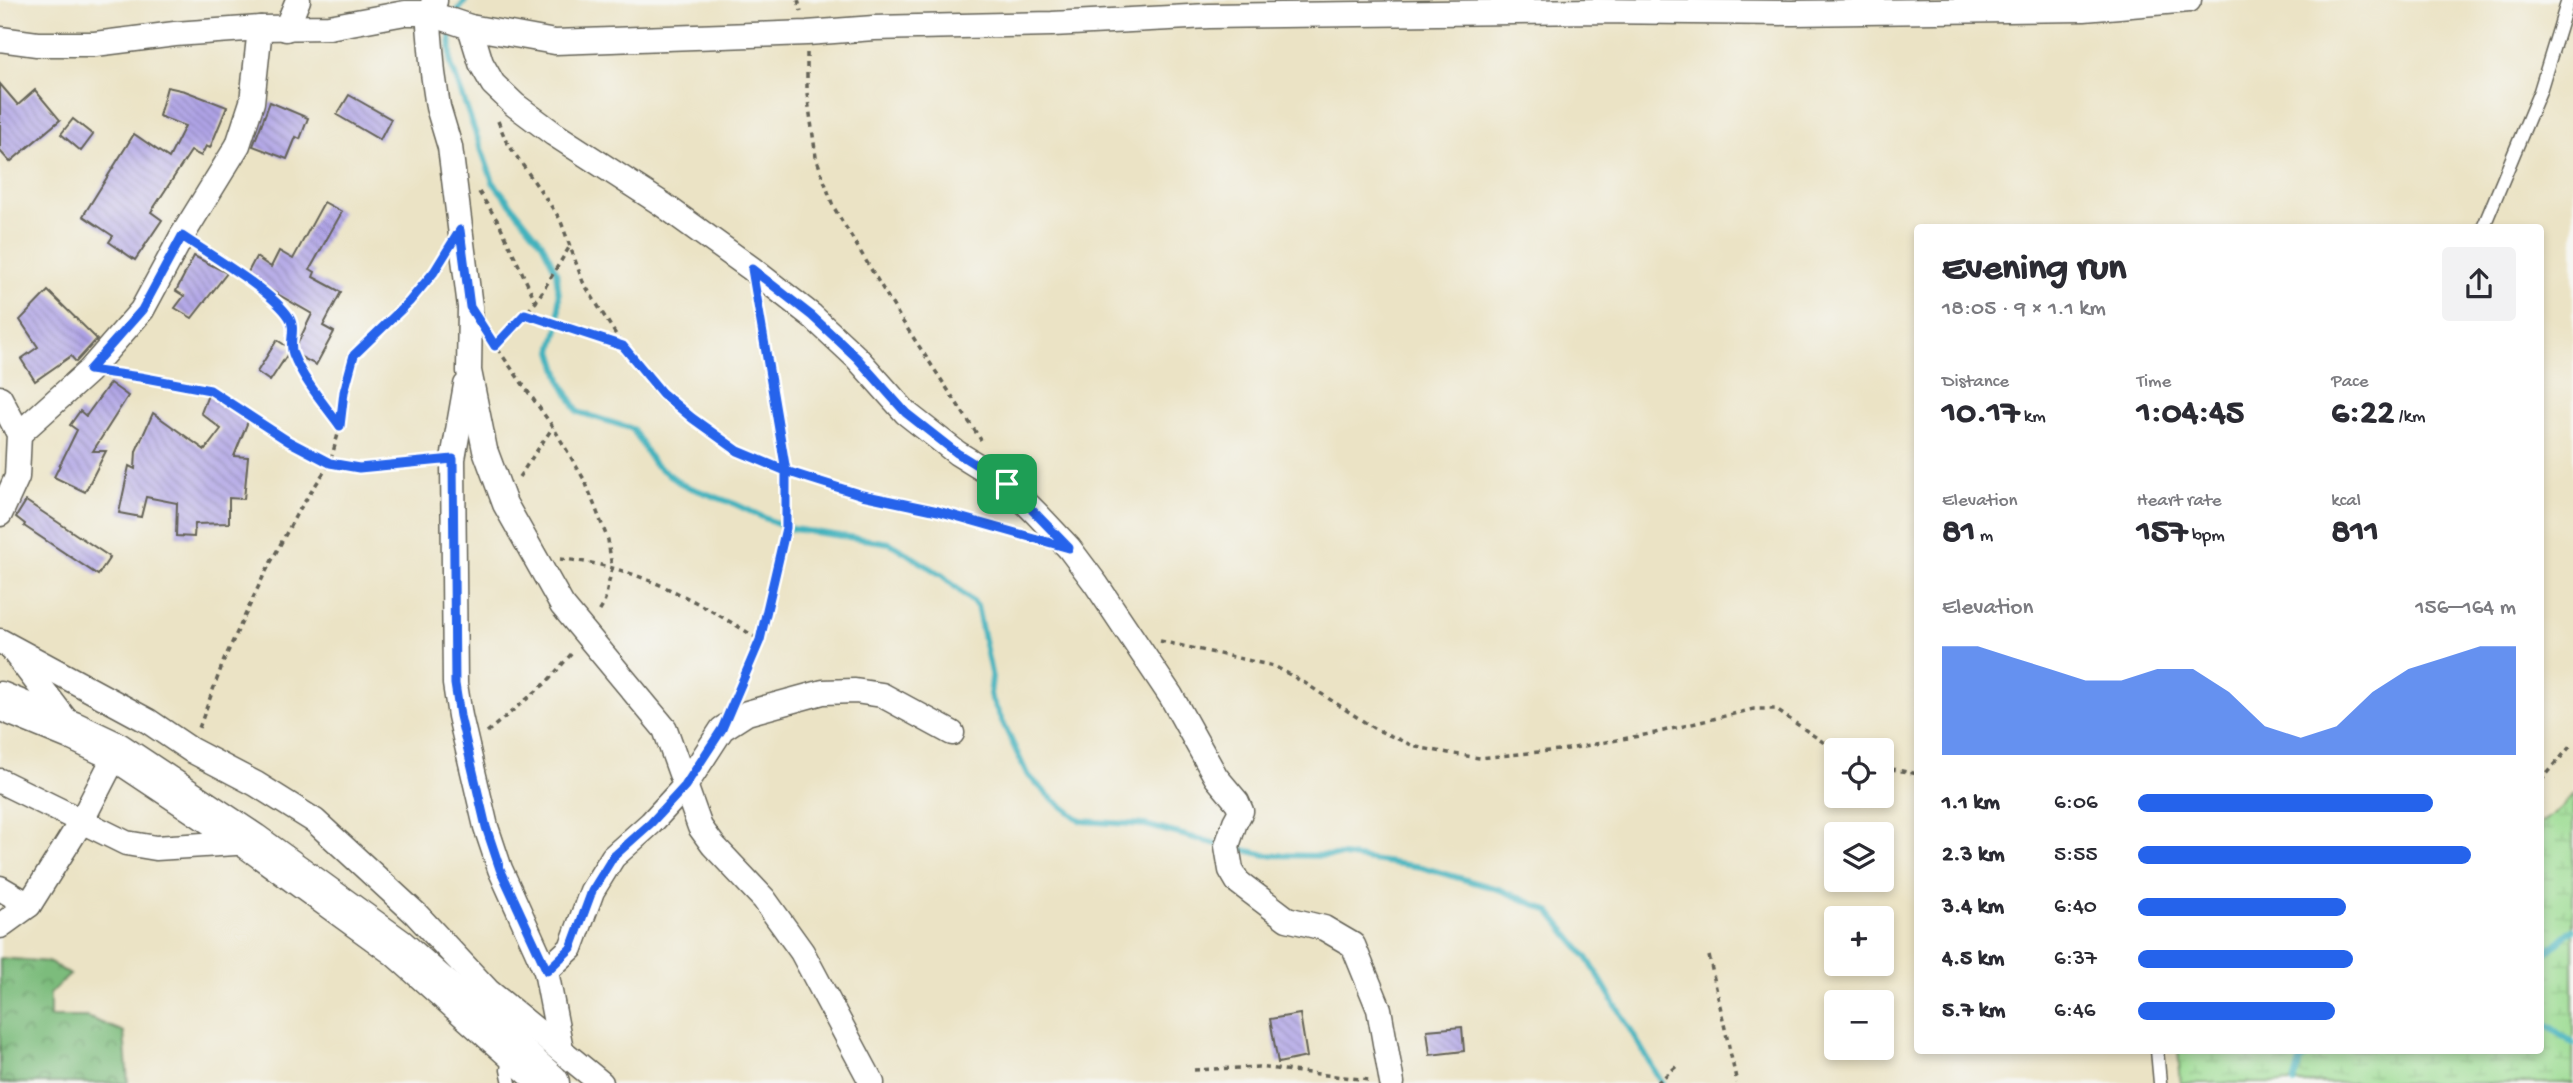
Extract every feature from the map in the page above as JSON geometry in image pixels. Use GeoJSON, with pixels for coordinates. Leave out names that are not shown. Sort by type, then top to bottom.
{"type":"FeatureCollection","features":[{"type":"Feature","properties":{"kind":"highway"},"geometry":{"type":"LineString","coordinates":[[0,701],[117,751],[252,842],[398,948],[510,1066],[556,1066]]}},
{"type":"Feature","properties":{"kind":"street"},"geometry":{"type":"LineString","coordinates":[[286,29],[298,0]]}},
{"type":"Feature","properties":{"kind":"street"},"geometry":{"type":"LineString","coordinates":[[0,39],[37,44],[95,44],[175,34],[260,28],[329,27],[431,7],[470,27],[555,42],[1209,16],[2084,9],[2189,0]]}},
{"type":"Feature","properties":{"kind":"street"},"geometry":{"type":"LineString","coordinates":[[431,7],[433,73],[438,107],[450,147],[470,307],[469,371],[453,459],[455,684],[486,827],[500,869],[547,971],[556,1066]]}},
{"type":"Feature","properties":{"kind":"street"},"geometry":{"type":"LineString","coordinates":[[470,27],[481,63],[493,83],[515,105],[554,134],[653,197],[812,316],[857,358],[906,413],[957,453],[1007,484],[1069,548],[1177,704],[1216,777],[1237,802],[1241,810],[1227,846],[1231,870],[1238,882],[1287,919],[1324,928],[1353,945],[1379,1009],[1392,1083]]}},
{"type":"Feature","properties":{"kind":"street"},"geometry":{"type":"LineString","coordinates":[[19,434],[89,370],[142,310],[182,236],[238,145],[252,102],[260,28]]}},
{"type":"Feature","properties":{"kind":"street"},"geometry":{"type":"LineString","coordinates":[[469,371],[485,450],[505,504],[533,556],[562,605],[665,729],[700,827],[713,845],[764,899],[802,952],[872,1083]]}},
{"type":"Feature","properties":{"kind":"street"},"geometry":{"type":"LineString","coordinates":[[0,398],[19,434],[17,477],[0,514]]}},
{"type":"Feature","properties":{"kind":"street"},"geometry":{"type":"LineString","coordinates":[[6,645],[148,721],[191,750],[256,784],[315,821],[416,914],[556,1066],[601,1083]]}},
{"type":"Feature","properties":{"kind":"street"},"geometry":{"type":"LineString","coordinates":[[6,645],[74,731]]}},
{"type":"Feature","properties":{"kind":"street"},"geometry":{"type":"LineString","coordinates":[[547,971],[571,948],[592,891],[613,857],[651,823],[685,786],[722,729],[747,713],[823,692],[855,691],[882,695],[952,733]]}},
{"type":"Feature","properties":{"kind":"street"},"geometry":{"type":"LineString","coordinates":[[0,926],[29,905],[81,821],[117,751]]}},
{"type":"Feature","properties":{"kind":"street"},"geometry":{"type":"LineString","coordinates":[[0,781],[126,843],[156,848],[252,842]]}},
{"type":"Feature","properties":{"kind":"street"},"geometry":{"type":"LineString","coordinates":[[0,888],[29,905]]}},
{"type":"Feature","properties":{"kind":"lane"},"geometry":{"type":"LineString","coordinates":[[2485,224],[2540,91],[2568,0]]}},
{"type":"Feature","properties":{"kind":"lane"},"geometry":{"type":"LineString","coordinates":[[2157,1054],[2160,1083]]}},
{"type":"Feature","properties":{"kind":"path"},"geometry":{"type":"LineString","coordinates":[[807,33],[807,93],[816,157],[834,206],[901,319],[980,438],[1007,484]]}},
{"type":"Feature","properties":{"kind":"path"},"geometry":{"type":"LineString","coordinates":[[497,118],[506,141],[561,219],[583,282],[623,346],[662,393],[692,418],[738,451],[786,471],[862,495],[938,511],[1069,548]]}},
{"type":"Feature","properties":{"kind":"path"},"geometry":{"type":"LineString","coordinates":[[478,191],[499,223],[536,302]]}},
{"type":"Feature","properties":{"kind":"path"},"geometry":{"type":"LineString","coordinates":[[191,750],[224,660],[263,577],[296,516],[330,463],[354,355],[409,302],[434,272],[460,230]]}},
{"type":"Feature","properties":{"kind":"path"},"geometry":{"type":"LineString","coordinates":[[182,236],[279,305],[292,324],[292,353],[340,426]]}},
{"type":"Feature","properties":{"kind":"path"},"geometry":{"type":"LineString","coordinates":[[495,346],[536,302],[570,246]]}},
{"type":"Feature","properties":{"kind":"path"},"geometry":{"type":"LineString","coordinates":[[722,729],[760,640],[786,528],[786,471],[752,269]]}},
{"type":"Feature","properties":{"kind":"path"},"geometry":{"type":"LineString","coordinates":[[467,745],[493,728],[546,683],[586,636],[604,604],[612,568],[608,540],[584,481],[553,427],[470,307]]}},
{"type":"Feature","properties":{"kind":"path"},"geometry":{"type":"LineString","coordinates":[[525,314],[623,346]]}},
{"type":"Feature","properties":{"kind":"path"},"geometry":{"type":"LineString","coordinates":[[89,370],[210,390],[288,441],[330,463],[359,468],[453,459]]}},
{"type":"Feature","properties":{"kind":"path"},"geometry":{"type":"LineString","coordinates":[[505,504],[528,461],[553,427]]}},
{"type":"Feature","properties":{"kind":"path"},"geometry":{"type":"LineString","coordinates":[[533,556],[576,560],[612,568],[660,584],[705,605],[760,640]]}},
{"type":"Feature","properties":{"kind":"path"},"geometry":{"type":"LineString","coordinates":[[1130,634],[1273,666],[1305,683],[1375,729],[1416,747],[1454,754],[1480,758],[1568,749],[1655,733],[1754,709],[1775,709],[1824,743]]}},
{"type":"Feature","properties":{"kind":"path"},"geometry":{"type":"LineString","coordinates":[[2544,777],[2573,743]]}},
{"type":"Feature","properties":{"kind":"path"},"geometry":{"type":"LineString","coordinates":[[1894,769],[1914,773]]}},
{"type":"Feature","properties":{"kind":"path"},"geometry":{"type":"LineString","coordinates":[[1709,956],[1737,1083]]}},
{"type":"Feature","properties":{"kind":"path"},"geometry":{"type":"LineString","coordinates":[[1657,1083],[1678,1065]]}},
{"type":"Feature","properties":{"kind":"path"},"geometry":{"type":"LineString","coordinates":[[1194,1070],[1258,1068],[1392,1083]]}},
{"type":"Feature","properties":{"kind":"green space"},"geometry":{"type":"Polygon","coordinates":[[[2573,794],[2573,1083],[2181,1083],[2178,1054],[2544,1054],[2544,821],[2562,807],[2573,794]]]}},
{"type":"Feature","properties":{"kind":"green space"},"geometry":{"type":"Polygon","coordinates":[[[0,958],[50,962],[70,975],[50,993],[50,1017],[87,1017],[124,1032],[128,1083],[0,1083],[0,958]]]}},
{"type":"Feature","properties":{"kind":"building"},"geometry":{"type":"Polygon","coordinates":[[[0,84],[18,105],[35,90],[60,120],[10,162],[0,151],[0,84]]]}},
{"type":"Feature","properties":{"kind":"building"},"geometry":{"type":"Polygon","coordinates":[[[167,87],[227,107],[210,148],[206,146],[201,156],[191,151],[151,212],[162,220],[135,260],[109,242],[113,236],[83,216],[134,134],[169,158],[185,126],[159,116],[167,87]]]}},
{"type":"Feature","properties":{"kind":"building"},"geometry":{"type":"Polygon","coordinates":[[[349,95],[391,119],[380,140],[337,115],[349,95]]]}},
{"type":"Feature","properties":{"kind":"building"},"geometry":{"type":"Polygon","coordinates":[[[270,102],[308,118],[300,139],[296,137],[287,159],[253,146],[270,102]]]}},
{"type":"Feature","properties":{"kind":"building"},"geometry":{"type":"Polygon","coordinates":[[[73,119],[93,135],[81,151],[61,134],[73,119]]]}},
{"type":"Feature","properties":{"kind":"building"},"geometry":{"type":"Polygon","coordinates":[[[324,202],[342,212],[310,269],[315,272],[313,277],[341,292],[323,326],[334,332],[316,365],[293,353],[312,314],[246,276],[256,257],[271,267],[279,251],[293,259],[324,202]]]}},
{"type":"Feature","properties":{"kind":"building"},"geometry":{"type":"Polygon","coordinates":[[[194,256],[227,273],[192,318],[175,308],[184,296],[176,291],[194,256]]]}},
{"type":"Feature","properties":{"kind":"building"},"geometry":{"type":"Polygon","coordinates":[[[48,291],[97,339],[76,362],[71,356],[35,381],[21,359],[38,347],[20,320],[48,291]]]}},
{"type":"Feature","properties":{"kind":"building"},"geometry":{"type":"Polygon","coordinates":[[[277,340],[291,349],[270,381],[257,372],[277,340]]]}},
{"type":"Feature","properties":{"kind":"building"},"geometry":{"type":"Polygon","coordinates":[[[110,383],[128,396],[93,451],[106,451],[85,492],[54,477],[77,430],[70,425],[80,411],[86,416],[110,383]]]}},
{"type":"Feature","properties":{"kind":"building"},"geometry":{"type":"Polygon","coordinates":[[[208,395],[251,414],[234,456],[248,457],[244,499],[229,498],[229,523],[195,524],[194,537],[176,536],[177,503],[146,497],[141,517],[119,513],[129,466],[135,469],[136,451],[153,413],[205,450],[221,429],[201,413],[208,395]]]}},
{"type":"Feature","properties":{"kind":"building"},"geometry":{"type":"Polygon","coordinates":[[[26,501],[110,557],[98,575],[24,526],[16,517],[26,501]]]}},
{"type":"Feature","properties":{"kind":"building"},"geometry":{"type":"Polygon","coordinates":[[[1300,1014],[1307,1057],[1278,1063],[1270,1019],[1300,1014]]]}},
{"type":"Feature","properties":{"kind":"building"},"geometry":{"type":"Polygon","coordinates":[[[1462,1027],[1464,1051],[1430,1055],[1427,1030],[1462,1027]]]}},
{"type":"Feature","properties":{"kind":"waterway"},"geometry":{"type":"LineString","coordinates":[[453,17],[466,0]]}},
{"type":"Feature","properties":{"kind":"waterway"},"geometry":{"type":"LineString","coordinates":[[450,26],[451,64],[493,182],[542,243],[556,271],[559,325],[552,351],[562,383],[578,412],[633,429],[653,463],[683,485],[735,504],[786,528],[890,543],[943,576],[977,606],[992,678],[990,695],[1027,774],[1050,797],[1081,821],[1145,825],[1221,845]]}},
{"type":"Feature","properties":{"kind":"waterway"},"geometry":{"type":"LineString","coordinates":[[1235,848],[1267,855],[1343,856],[1421,867],[1501,890],[1549,911],[1588,959],[1662,1083]]}},
{"type":"Feature","properties":{"kind":"waterway"},"geometry":{"type":"LineString","coordinates":[[2544,954],[2573,929]]}},
{"type":"Feature","properties":{"kind":"waterway"},"geometry":{"type":"LineString","coordinates":[[2544,1022],[2573,1044]]}},
{"type":"Feature","properties":{"kind":"waterway"},"geometry":{"type":"LineString","coordinates":[[2294,1083],[2300,1061],[2309,1054]]}},
{"type":"Feature","properties":{"kind":"route"},"geometry":{"type":"LineString","coordinates":[[1007,484],[957,453],[906,413],[857,358],[812,316],[752,269],[786,471],[786,528],[760,640],[722,729],[685,786],[651,823],[613,857],[592,891],[571,948],[547,971],[500,869],[486,827],[460,716],[455,684],[453,459],[359,468],[330,463],[288,441],[210,390],[89,370],[142,310],[182,236],[279,305],[292,324],[292,353],[340,426],[344,392],[354,355],[409,302],[434,272],[460,230],[470,307],[495,346],[525,314],[623,346],[662,393],[738,451],[786,471],[862,495],[1005,528],[1069,548],[1007,484]]}}]}
